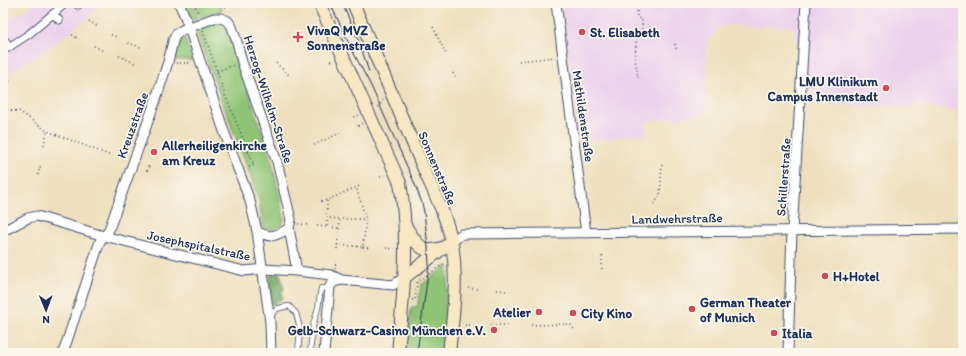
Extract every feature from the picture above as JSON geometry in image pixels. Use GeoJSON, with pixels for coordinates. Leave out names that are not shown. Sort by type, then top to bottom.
{"type":"FeatureCollection","features":[{"type":"Feature","properties":{"kind":"main road"},"geometry":{"type":"LineString","coordinates":[[319,3],[400,183],[405,226],[405,277],[398,353]]}},
{"type":"Feature","properties":{"kind":"main road","name":"Sonnenstraße"},"geometry":{"type":"LineString","coordinates":[[353,3],[438,200],[447,226],[447,245],[454,257],[455,278],[452,325],[448,353]]}},
{"type":"Feature","properties":{"kind":"main road"},"geometry":{"type":"LineString","coordinates":[[405,226],[422,248],[430,250],[447,245]]}},
{"type":"Feature","properties":{"kind":"main road","name":"Landwehrstraße"},"geometry":{"type":"LineString","coordinates":[[405,277],[447,245]]}},
{"type":"Feature","properties":{"kind":"street"},"geometry":{"type":"LineString","coordinates":[[3,51],[29,34],[66,3]]}},
{"type":"Feature","properties":{"kind":"street"},"geometry":{"type":"LineString","coordinates":[[179,3],[189,27],[250,201],[257,231],[263,270],[270,322],[271,353]]}},
{"type":"Feature","properties":{"kind":"street","name":"Mathildenstraße"},"geometry":{"type":"LineString","coordinates":[[556,3],[586,233]]}},
{"type":"Feature","properties":{"kind":"street","name":"Schillerstraße"},"geometry":{"type":"LineString","coordinates":[[788,353],[792,231],[806,3]]}},
{"type":"Feature","properties":{"kind":"street"},"geometry":{"type":"LineString","coordinates":[[54,14],[59,20]]}},
{"type":"Feature","properties":{"kind":"street","name":"Herzog-Wilhelm-Straße"},"geometry":{"type":"LineString","coordinates":[[189,27],[217,18],[224,18],[231,25],[242,62],[277,162],[291,220],[290,228],[297,271]]}},
{"type":"Feature","properties":{"kind":"street","name":"Kreuzstraße"},"geometry":{"type":"LineString","coordinates":[[63,353],[100,241],[108,232],[168,62],[172,41],[176,34],[189,27]]}},
{"type":"Feature","properties":{"kind":"street"},"geometry":{"type":"LineString","coordinates":[[29,34],[34,40]]}},
{"type":"Feature","properties":{"kind":"street"},"geometry":{"type":"LineString","coordinates":[[3,38],[10,47]]}},
{"type":"Feature","properties":{"kind":"street","name":"Josephspitalstraße"},"geometry":{"type":"LineString","coordinates":[[3,231],[28,218],[41,218],[104,236],[244,271],[297,271],[331,275],[342,280],[394,285],[405,277]]}},
{"type":"Feature","properties":{"kind":"street"},"geometry":{"type":"LineString","coordinates":[[257,231],[264,236],[274,236],[290,228]]}},
{"type":"Feature","properties":{"kind":"street","name":"Landwehrstraße"},"geometry":{"type":"LineString","coordinates":[[447,245],[462,234],[963,229]]}},
{"type":"Feature","properties":{"kind":"street"},"geometry":{"type":"LineString","coordinates":[[324,353],[326,288],[332,283],[342,280]]}},
{"type":"Feature","properties":{"kind":"lane"},"geometry":{"type":"LineString","coordinates":[[310,353],[313,325],[326,288]]}},
{"type":"Feature","properties":{"kind":"lane"},"geometry":{"type":"LineString","coordinates":[[270,322],[273,313],[278,308],[289,306],[296,313],[300,329],[298,353]]}},
{"type":"Feature","properties":{"kind":"path"},"geometry":{"type":"LineString","coordinates":[[194,3],[225,96],[254,165],[239,173]]}},
{"type":"Feature","properties":{"kind":"path"},"geometry":{"type":"LineString","coordinates":[[637,3],[637,17],[642,20],[642,29],[637,33],[635,58],[638,78]]}},
{"type":"Feature","properties":{"kind":"path"},"geometry":{"type":"LineString","coordinates":[[90,21],[97,26]]}},
{"type":"Feature","properties":{"kind":"path"},"geometry":{"type":"LineString","coordinates":[[433,27],[446,54]]}},
{"type":"Feature","properties":{"kind":"path"},"geometry":{"type":"LineString","coordinates":[[72,35],[79,39]]}},
{"type":"Feature","properties":{"kind":"path"},"geometry":{"type":"LineString","coordinates":[[111,35],[117,37]]}},
{"type":"Feature","properties":{"kind":"path"},"geometry":{"type":"LineString","coordinates":[[128,43],[143,48]]}},
{"type":"Feature","properties":{"kind":"path"},"geometry":{"type":"LineString","coordinates":[[675,44],[677,51]]}},
{"type":"Feature","properties":{"kind":"path"},"geometry":{"type":"LineString","coordinates":[[94,46],[102,50]]}},
{"type":"Feature","properties":{"kind":"path"},"geometry":{"type":"LineString","coordinates":[[119,56],[137,64]]}},
{"type":"Feature","properties":{"kind":"path"},"geometry":{"type":"LineString","coordinates":[[519,61],[563,56]]}},
{"type":"Feature","properties":{"kind":"path"},"geometry":{"type":"LineString","coordinates":[[168,62],[201,64]]}},
{"type":"Feature","properties":{"kind":"path"},"geometry":{"type":"LineString","coordinates":[[217,71],[242,62]]}},
{"type":"Feature","properties":{"kind":"path"},"geometry":{"type":"LineString","coordinates":[[276,63],[289,75]]}},
{"type":"Feature","properties":{"kind":"path"},"geometry":{"type":"LineString","coordinates":[[453,73],[455,77]]}},
{"type":"Feature","properties":{"kind":"path"},"geometry":{"type":"LineString","coordinates":[[574,84],[577,84],[578,88]]}},
{"type":"Feature","properties":{"kind":"path"},"geometry":{"type":"LineString","coordinates":[[579,113],[581,113],[580,106]]}},
{"type":"Feature","properties":{"kind":"path"},"geometry":{"type":"LineString","coordinates":[[3,110],[19,111],[47,131],[109,155]]}},
{"type":"Feature","properties":{"kind":"path"},"geometry":{"type":"LineString","coordinates":[[358,126],[363,123]]}},
{"type":"Feature","properties":{"kind":"path"},"geometry":{"type":"LineString","coordinates":[[44,145],[47,131]]}},
{"type":"Feature","properties":{"kind":"path"},"geometry":{"type":"LineString","coordinates":[[314,145],[340,133]]}},
{"type":"Feature","properties":{"kind":"path"},"geometry":{"type":"LineString","coordinates":[[248,152],[261,147]]}},
{"type":"Feature","properties":{"kind":"path"},"geometry":{"type":"LineString","coordinates":[[38,175],[41,164]]}},
{"type":"Feature","properties":{"kind":"path"},"geometry":{"type":"LineString","coordinates":[[654,204],[660,196],[662,164]]}},
{"type":"Feature","properties":{"kind":"path"},"geometry":{"type":"LineString","coordinates":[[147,171],[149,165]]}},
{"type":"Feature","properties":{"kind":"path"},"geometry":{"type":"LineString","coordinates":[[321,201],[327,200],[362,185]]}},
{"type":"Feature","properties":{"kind":"path"},"geometry":{"type":"LineString","coordinates":[[356,187],[366,219],[364,247]]}},
{"type":"Feature","properties":{"kind":"path"},"geometry":{"type":"LineString","coordinates":[[327,200],[327,227]]}},
{"type":"Feature","properties":{"kind":"path"},"geometry":{"type":"LineString","coordinates":[[327,218],[366,219]]}},
{"type":"Feature","properties":{"kind":"path"},"geometry":{"type":"LineString","coordinates":[[337,249],[340,219]]}},
{"type":"Feature","properties":{"kind":"path"},"geometry":{"type":"LineString","coordinates":[[317,226],[339,228]]}},
{"type":"Feature","properties":{"kind":"path"},"geometry":{"type":"LineString","coordinates":[[337,245],[368,248]]}},
{"type":"Feature","properties":{"kind":"path"},"geometry":{"type":"LineString","coordinates":[[386,248],[397,249]]}},
{"type":"Feature","properties":{"kind":"path"},"geometry":{"type":"LineString","coordinates":[[602,256],[602,271]]}},
{"type":"Feature","properties":{"kind":"path"},"geometry":{"type":"LineString","coordinates":[[403,299],[415,300],[417,282],[454,257]]}},
{"type":"Feature","properties":{"kind":"path"},"geometry":{"type":"LineString","coordinates":[[468,288],[478,289]]}},
{"type":"Feature","properties":{"kind":"path"},"geometry":{"type":"LineString","coordinates":[[497,290],[508,291]]}},
{"type":"Feature","properties":{"kind":"path"},"geometry":{"type":"LineString","coordinates":[[531,325],[570,324],[574,329]]}},
{"type":"Feature","properties":{"kind":"path"},"geometry":{"type":"LineString","coordinates":[[465,325],[472,325]]}},
{"type":"Feature","properties":{"kind":"path"},"geometry":{"type":"LineString","coordinates":[[490,325],[508,325]]}},
{"type":"Feature","properties":{"kind":"path"},"geometry":{"type":"LineString","coordinates":[[464,336],[471,335]]}},
{"type":"Feature","properties":{"kind":"shaded area"},"geometry":{"type":"Polygon","coordinates":[[[37,3],[103,3],[86,19],[51,47],[3,77],[3,23],[37,3]]]}},
{"type":"Feature","properties":{"kind":"shaded area","name":"LMU Klinikum Campus Innenstadt"},"geometry":{"type":"Polygon","coordinates":[[[562,3],[963,3],[963,110],[949,110],[928,106],[913,106],[913,108],[899,107],[899,105],[881,105],[881,107],[813,104],[793,27],[728,25],[721,26],[707,42],[706,114],[645,122],[647,134],[580,142],[562,3]]]}},
{"type":"Feature","properties":{"kind":"green space"},"geometry":{"type":"Polygon","coordinates":[[[185,3],[192,3],[198,18],[193,20],[185,3]]]}},
{"type":"Feature","properties":{"kind":"green space"},"geometry":{"type":"Polygon","coordinates":[[[195,3],[219,3],[222,10],[200,17],[195,3]]]}},
{"type":"Feature","properties":{"kind":"green space"},"geometry":{"type":"Polygon","coordinates":[[[220,21],[226,28],[271,158],[284,218],[281,225],[274,229],[263,227],[259,199],[196,31],[199,27],[220,21]]]}},
{"type":"Feature","properties":{"kind":"green space"},"geometry":{"type":"Polygon","coordinates":[[[180,38],[185,38],[192,60],[175,60],[180,38]]]}},
{"type":"Feature","properties":{"kind":"green space"},"geometry":{"type":"Polygon","coordinates":[[[448,265],[442,353],[406,353],[411,307],[417,307],[421,285],[448,265]]]}},
{"type":"Feature","properties":{"kind":"green space"},"geometry":{"type":"Polygon","coordinates":[[[273,273],[279,273],[281,276],[284,290],[282,290],[282,299],[273,305],[269,278],[273,273]]]}},
{"type":"Feature","properties":{"kind":"tram line"},"geometry":{"type":"LineString","coordinates":[[330,3],[371,86],[422,203],[429,266],[417,353]]}},
{"type":"Feature","properties":{"kind":"tram line"},"geometry":{"type":"LineString","coordinates":[[342,3],[360,44],[369,72]]}},
{"type":"Feature","properties":{"kind":"place","name":"St. Elisabeth"},"geometry":{"type":"Point","coordinates":[582,32]}},
{"type":"Feature","properties":{"kind":"place","name":"VivaQ MVZ Sonnenstraße"},"geometry":{"type":"Point","coordinates":[298,37]}},
{"type":"Feature","properties":{"kind":"place","name":"LMU Klinikum Campus Innenstadt"},"geometry":{"type":"Point","coordinates":[886,88]}},
{"type":"Feature","properties":{"kind":"place","name":"Allerheiligenkirche am Kreuz"},"geometry":{"type":"Point","coordinates":[154,152]}},
{"type":"Feature","properties":{"kind":"place","name":"H+Hotel"},"geometry":{"type":"Point","coordinates":[825,276]}},
{"type":"Feature","properties":{"kind":"place","name":"German Theater of Munich"},"geometry":{"type":"Point","coordinates":[692,309]}},
{"type":"Feature","properties":{"kind":"place","name":"Atelier"},"geometry":{"type":"Point","coordinates":[539,312]}},
{"type":"Feature","properties":{"kind":"place","name":"City Kino"},"geometry":{"type":"Point","coordinates":[573,313]}},
{"type":"Feature","properties":{"kind":"place","name":"Gelb-Schwarz-Casino München e.V."},"geometry":{"type":"Point","coordinates":[494,330]}},
{"type":"Feature","properties":{"kind":"place","name":"Italia"},"geometry":{"type":"Point","coordinates":[774,333]}}]}
